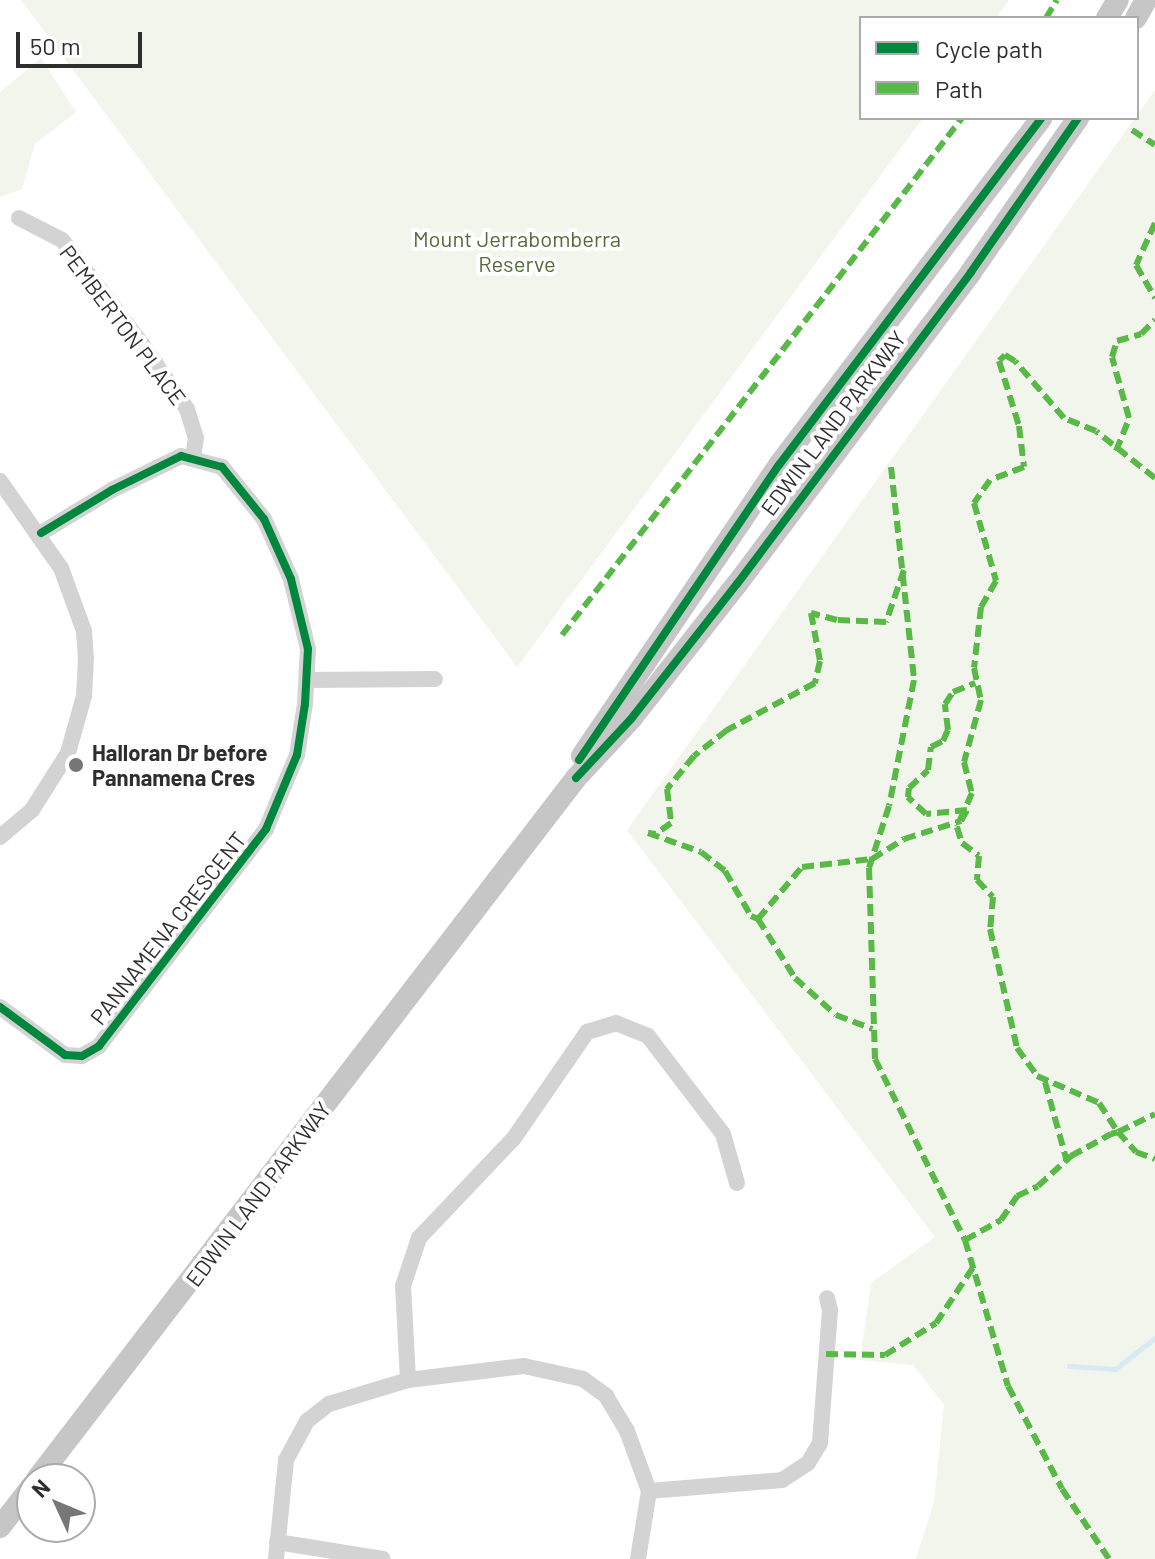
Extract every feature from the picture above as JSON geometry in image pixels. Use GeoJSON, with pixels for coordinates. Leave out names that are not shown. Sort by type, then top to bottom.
{"type":"FeatureCollection","features":[{"type":"Feature","properties":{"kind":"main road","name":"EDWIN LAND PARKWAY"},"geometry":{"type":"LineString","coordinates":[[476,908],[779,465],[1005,173],[1040,120]]}},
{"type":"Feature","properties":{"kind":"main road","name":"EDWIN LAND PARKWAY"},"geometry":{"type":"LineString","coordinates":[[49,1463],[476,908],[737,584],[971,272],[1077,120]]}},
{"type":"Feature","properties":{"kind":"main road"},"geometry":{"type":"LineString","coordinates":[[0,1527],[16,1506]]}},
{"type":"Feature","properties":{"kind":"street","name":"PEMBERTON PLACE"},"geometry":{"type":"LineString","coordinates":[[19,218],[62,240],[142,344],[187,409],[196,438],[193,456]]}},
{"type":"Feature","properties":{"kind":"street"},"geometry":{"type":"LineString","coordinates":[[41,533],[112,490],[193,456]]}},
{"type":"Feature","properties":{"kind":"street","name":"PANNAMENA CRESCENT"},"geometry":{"type":"LineString","coordinates":[[0,1007],[65,1055],[82,1056],[99,1046],[266,829],[297,755],[307,680],[305,630],[279,547],[235,479],[222,467],[193,456]]}},
{"type":"Feature","properties":{"kind":"street"},"geometry":{"type":"LineString","coordinates":[[0,481],[41,533],[73,595],[84,631],[84,696],[68,753],[48,790],[0,837]]}},
{"type":"Feature","properties":{"kind":"street"},"geometry":{"type":"LineString","coordinates":[[307,680],[435,679]]}},
{"type":"Feature","properties":{"kind":"street"},"geometry":{"type":"LineString","coordinates":[[408,1380],[403,1286],[419,1238],[514,1138],[578,1040],[591,1029],[622,1024],[653,1041],[723,1134],[737,1183]]}},
{"type":"Feature","properties":{"kind":"street"},"geometry":{"type":"LineString","coordinates":[[649,1491],[782,1480],[808,1463],[820,1443],[830,1310],[827,1298]]}},
{"type":"Feature","properties":{"kind":"street"},"geometry":{"type":"LineString","coordinates":[[383,1559],[276,1551],[286,1460],[307,1421],[355,1393],[408,1380],[524,1366],[583,1379],[606,1396],[620,1419],[639,1455],[649,1491],[638,1559]]}},
{"type":"Feature","properties":{"kind":"green space","name":"Mount Jerrabomberra Reserve"},"geometry":{"type":"Polygon","coordinates":[[[21,0],[1009,0],[997,16],[859,16],[859,120],[922,120],[517,667],[21,0]]]}},
{"type":"Feature","properties":{"kind":"green space"},"geometry":{"type":"Polygon","coordinates":[[[41,58],[76,112],[35,144],[22,189],[0,197],[0,92],[41,58]]]}},
{"type":"Feature","properties":{"kind":"green space"},"geometry":{"type":"Polygon","coordinates":[[[1155,90],[1155,1559],[916,1559],[934,1502],[944,1405],[913,1365],[860,1360],[871,1283],[935,1237],[627,830],[1134,120],[1139,120],[1139,112],[1155,90]]]}},
{"type":"Feature","properties":{"kind":"waterway"},"geometry":{"type":"LineString","coordinates":[[1069,1366],[1115,1369],[1155,1338]]}},
{"type":"Feature","properties":{"kind":"marked path"},"geometry":{"type":"LineString","coordinates":[[1047,16],[1057,0]]}},
{"type":"Feature","properties":{"kind":"marked path"},"geometry":{"type":"LineString","coordinates":[[562,635],[960,120]]}},
{"type":"Feature","properties":{"kind":"marked path"},"geometry":{"type":"LineString","coordinates":[[1132,130],[1155,145]]}},
{"type":"Feature","properties":{"kind":"marked path"},"geometry":{"type":"LineString","coordinates":[[1155,223],[1136,265],[1155,298]]}},
{"type":"Feature","properties":{"kind":"marked path"},"geometry":{"type":"LineString","coordinates":[[1116,451],[1129,418],[1112,357],[1117,341],[1141,334],[1155,320]]}},
{"type":"Feature","properties":{"kind":"marked path"},"geometry":{"type":"LineString","coordinates":[[1155,478],[1096,431],[1064,418],[1015,361],[1005,355],[999,361],[1019,426],[1024,467],[990,480],[974,503],[996,581],[981,607],[974,668],[981,700],[964,762],[972,793],[957,827],[962,843],[979,856],[977,880],[993,897],[990,929],[1017,1048],[1037,1076],[1099,1103],[1118,1132],[1155,1114]]}},
{"type":"Feature","properties":{"kind":"marked path"},"geometry":{"type":"LineString","coordinates":[[891,467],[914,680],[889,806],[869,868],[875,1059],[965,1240],[1008,1386],[1062,1489],[1109,1559]]}},
{"type":"Feature","properties":{"kind":"marked path"},"geometry":{"type":"LineString","coordinates":[[904,570],[886,622],[837,620],[811,613],[820,661],[815,683],[727,730],[694,756],[667,789],[671,823],[656,834],[648,833],[701,852],[725,871],[751,916],[758,919],[802,867],[872,859],[904,839],[961,821],[967,810],[926,814],[908,797],[909,788],[928,770],[931,747],[943,741],[948,730],[945,704],[953,692],[975,683]]}},
{"type":"Feature","properties":{"kind":"marked path"},"geometry":{"type":"LineString","coordinates":[[758,919],[795,978],[836,1015],[872,1029]]}},
{"type":"Feature","properties":{"kind":"marked path"},"geometry":{"type":"LineString","coordinates":[[1045,1082],[1067,1162]]}},
{"type":"Feature","properties":{"kind":"marked path"},"geometry":{"type":"LineString","coordinates":[[965,1240],[1001,1220],[1017,1196],[1038,1186],[1071,1156],[1111,1134],[1118,1132],[1136,1152],[1155,1159]]}},
{"type":"Feature","properties":{"kind":"marked path"},"geometry":{"type":"LineString","coordinates":[[826,1354],[885,1355],[936,1323],[974,1266]]}},
{"type":"Feature","properties":{"kind":"cycle path"},"geometry":{"type":"LineString","coordinates":[[579,760],[779,465],[1039,120]]}},
{"type":"Feature","properties":{"kind":"cycle path"},"geometry":{"type":"LineString","coordinates":[[576,778],[631,719],[737,584],[971,272],[1077,120]]}},
{"type":"Feature","properties":{"kind":"cycle path"},"geometry":{"type":"LineString","coordinates":[[0,1007],[65,1055],[82,1056],[99,1046],[266,829],[297,755],[305,704],[308,649],[291,579],[264,519],[222,467],[181,456],[112,490],[41,533]]}},
{"type":"Feature","properties":{"kind":"place","name":"Halloran Dr before Pannamena Cres"},"geometry":{"type":"Point","coordinates":[76,765]}}]}
